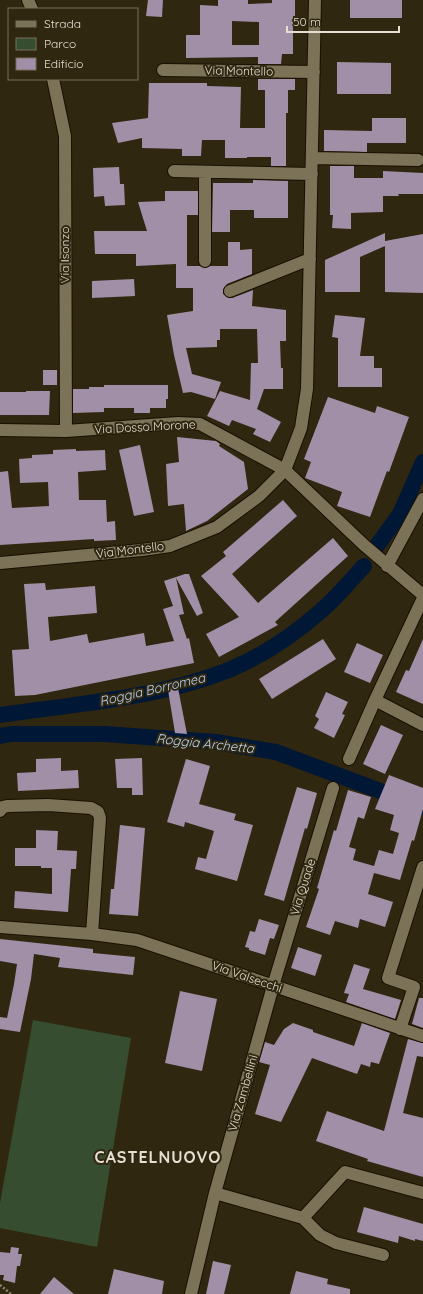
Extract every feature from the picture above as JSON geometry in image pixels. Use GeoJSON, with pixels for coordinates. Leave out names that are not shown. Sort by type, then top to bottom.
{"type":"FeatureCollection","features":[{"type":"Feature","properties":{"kind":"street","name":"Via Montello"},"geometry":{"type":"LineString","coordinates":[[0,563],[170,546],[217,527],[259,496],[286,470],[301,428],[307,389],[315,0]]}},
{"type":"Feature","properties":{"kind":"street","name":"Via Montello"},"geometry":{"type":"LineString","coordinates":[[163,70],[314,72]]}},
{"type":"Feature","properties":{"kind":"street","name":"Via Isonzo"},"geometry":{"type":"LineString","coordinates":[[53,80],[65,136],[66,431]]}},
{"type":"Feature","properties":{"kind":"street"},"geometry":{"type":"LineString","coordinates":[[312,158],[418,160]]}},
{"type":"Feature","properties":{"kind":"street"},"geometry":{"type":"LineString","coordinates":[[174,171],[312,174]]}},
{"type":"Feature","properties":{"kind":"street"},"geometry":{"type":"LineString","coordinates":[[205,172],[205,261]]}},
{"type":"Feature","properties":{"kind":"street"},"geometry":{"type":"LineString","coordinates":[[230,292],[310,259]]}},
{"type":"Feature","properties":{"kind":"street","name":"Via Dosso Morone"},"geometry":{"type":"LineString","coordinates":[[0,430],[66,431],[178,423],[200,424],[286,470],[387,566],[423,595]]}},
{"type":"Feature","properties":{"kind":"street"},"geometry":{"type":"LineString","coordinates":[[387,566],[423,498]]}},
{"type":"Feature","properties":{"kind":"street"},"geometry":{"type":"LineString","coordinates":[[349,759],[423,598]]}},
{"type":"Feature","properties":{"kind":"street"},"geometry":{"type":"LineString","coordinates":[[375,700],[423,725]]}},
{"type":"Feature","properties":{"kind":"street","name":"Via Quade"},"geometry":{"type":"LineString","coordinates":[[273,986],[333,788]]}},
{"type":"Feature","properties":{"kind":"street"},"geometry":{"type":"LineString","coordinates":[[0,811],[8,806],[48,805],[91,808],[98,812],[100,818],[92,934]]}},
{"type":"Feature","properties":{"kind":"street"},"geometry":{"type":"LineString","coordinates":[[400,1029],[414,987],[388,978],[423,867]]}},
{"type":"Feature","properties":{"kind":"street","name":"Via Valsecchi"},"geometry":{"type":"LineString","coordinates":[[0,927],[92,934],[137,940],[423,1036]]}},
{"type":"Feature","properties":{"kind":"street","name":"Via Zambellini"},"geometry":{"type":"LineString","coordinates":[[191,1294],[215,1193],[273,986]]}},
{"type":"Feature","properties":{"kind":"street"},"geometry":{"type":"LineString","coordinates":[[303,1218],[345,1172],[423,1193]]}},
{"type":"Feature","properties":{"kind":"street"},"geometry":{"type":"LineString","coordinates":[[215,1193],[303,1218],[320,1235],[336,1243],[383,1256]]}},
{"type":"Feature","properties":{"kind":"path"},"geometry":{"type":"LineString","coordinates":[[0,1285],[11,1294]]}},
{"type":"Feature","properties":{"kind":"green space"},"geometry":{"type":"Polygon","coordinates":[[[33,1020],[131,1038],[97,1247],[0,1228],[0,1203],[33,1020]]]}},
{"type":"Feature","properties":{"kind":"building"},"geometry":{"type":"Polygon","coordinates":[[[148,0],[163,0],[162,17],[146,16],[148,0]]]}},
{"type":"Feature","properties":{"kind":"building"},"geometry":{"type":"Polygon","coordinates":[[[218,0],[248,0],[248,4],[272,3],[272,0],[295,0],[295,16],[293,16],[293,54],[282,54],[281,64],[258,64],[258,57],[186,58],[186,35],[200,35],[200,5],[218,6],[218,0]],[[232,21],[232,45],[259,45],[259,22],[232,21]]]}},
{"type":"Feature","properties":{"kind":"building"},"geometry":{"type":"Polygon","coordinates":[[[350,0],[402,0],[402,18],[350,18],[350,0]]]}},
{"type":"Feature","properties":{"kind":"building"},"geometry":{"type":"Polygon","coordinates":[[[337,62],[391,63],[391,94],[337,94],[337,62]]]}},
{"type":"Feature","properties":{"kind":"building"},"geometry":{"type":"Polygon","coordinates":[[[258,79],[295,79],[295,90],[288,90],[288,113],[286,113],[286,166],[271,166],[271,157],[225,158],[225,140],[202,140],[201,156],[182,156],[182,149],[142,148],[142,138],[118,143],[112,123],[148,118],[149,83],[207,83],[207,86],[241,87],[240,128],[265,128],[265,90],[258,90],[258,79]]]}},
{"type":"Feature","properties":{"kind":"building"},"geometry":{"type":"Polygon","coordinates":[[[372,118],[406,118],[406,143],[367,143],[367,152],[324,151],[324,130],[372,131],[372,118]]]}},
{"type":"Feature","properties":{"kind":"building"},"geometry":{"type":"Polygon","coordinates":[[[330,166],[354,166],[354,178],[383,178],[383,171],[423,173],[423,194],[398,194],[399,196],[383,196],[383,212],[351,213],[351,229],[332,228],[333,215],[330,215],[330,166]]]}},
{"type":"Feature","properties":{"kind":"building"},"geometry":{"type":"Polygon","coordinates":[[[119,167],[120,184],[124,184],[125,205],[105,206],[104,196],[94,197],[93,168],[119,167]]]}},
{"type":"Feature","properties":{"kind":"building"},"geometry":{"type":"Polygon","coordinates":[[[253,180],[288,181],[288,218],[254,218],[254,210],[230,210],[230,232],[212,232],[213,183],[253,183],[253,180]]]}},
{"type":"Feature","properties":{"kind":"building"},"geometry":{"type":"Polygon","coordinates":[[[165,191],[198,191],[198,215],[187,215],[187,266],[200,266],[205,268],[210,266],[228,266],[228,242],[240,242],[240,250],[252,249],[252,274],[227,284],[223,290],[223,294],[229,298],[232,298],[253,290],[252,306],[286,310],[286,341],[280,341],[281,368],[283,368],[283,389],[264,389],[257,409],[281,422],[270,442],[253,434],[256,429],[232,420],[229,426],[207,416],[220,391],[250,400],[251,363],[258,363],[257,329],[220,329],[220,340],[217,340],[217,347],[186,348],[192,374],[221,382],[215,399],[191,392],[183,393],[167,315],[193,311],[193,288],[176,288],[176,264],[136,266],[136,254],[95,254],[94,231],[147,231],[138,202],[165,201],[165,191]]]}},
{"type":"Feature","properties":{"kind":"building"},"geometry":{"type":"Polygon","coordinates":[[[385,233],[385,246],[360,257],[360,292],[325,292],[325,260],[385,233]]]}},
{"type":"Feature","properties":{"kind":"building"},"geometry":{"type":"Polygon","coordinates":[[[423,234],[423,293],[385,292],[385,241],[423,234]]]}},
{"type":"Feature","properties":{"kind":"building"},"geometry":{"type":"Polygon","coordinates":[[[134,279],[135,296],[92,298],[92,281],[134,279]]]}},
{"type":"Feature","properties":{"kind":"building"},"geometry":{"type":"Polygon","coordinates":[[[335,315],[365,318],[360,356],[374,356],[374,368],[382,368],[382,387],[338,387],[338,338],[332,337],[335,315]]]}},
{"type":"Feature","properties":{"kind":"building"},"geometry":{"type":"Polygon","coordinates":[[[43,370],[57,370],[57,385],[43,385],[43,370]]]}},
{"type":"Feature","properties":{"kind":"building"},"geometry":{"type":"Polygon","coordinates":[[[104,385],[168,385],[168,399],[166,399],[166,408],[150,408],[150,413],[134,413],[134,408],[104,408],[104,412],[73,413],[73,389],[89,389],[89,387],[104,387],[104,385]]]}},
{"type":"Feature","properties":{"kind":"building"},"geometry":{"type":"Polygon","coordinates":[[[50,391],[49,415],[0,415],[0,392],[50,391]]]}},
{"type":"Feature","properties":{"kind":"building"},"geometry":{"type":"Polygon","coordinates":[[[328,397],[375,413],[377,406],[409,417],[389,472],[387,471],[370,517],[337,506],[342,492],[305,478],[311,462],[304,459],[328,397]]]}},
{"type":"Feature","properties":{"kind":"building"},"geometry":{"type":"Polygon","coordinates":[[[177,437],[216,441],[220,444],[219,446],[244,462],[248,489],[207,521],[186,531],[184,504],[168,506],[166,464],[179,462],[177,437]]]}},
{"type":"Feature","properties":{"kind":"building"},"geometry":{"type":"Polygon","coordinates":[[[140,445],[154,512],[134,516],[119,450],[140,445]]]}},
{"type":"Feature","properties":{"kind":"building"},"geometry":{"type":"Polygon","coordinates":[[[76,449],[76,451],[105,450],[106,470],[78,472],[79,500],[106,500],[107,522],[115,521],[116,540],[94,541],[94,539],[0,545],[0,472],[8,471],[12,508],[49,506],[48,482],[20,483],[19,459],[32,458],[32,455],[53,454],[53,450],[76,449]]]}},
{"type":"Feature","properties":{"kind":"building"},"geometry":{"type":"Polygon","coordinates":[[[283,500],[297,516],[232,574],[258,603],[333,538],[348,556],[275,622],[278,625],[219,657],[206,634],[239,617],[201,576],[226,556],[223,552],[283,500]]]}},
{"type":"Feature","properties":{"kind":"building"},"geometry":{"type":"Polygon","coordinates":[[[189,574],[203,613],[197,616],[176,578],[184,614],[179,615],[187,639],[189,638],[194,663],[35,695],[15,696],[12,650],[29,649],[24,584],[45,583],[46,590],[95,586],[97,613],[48,617],[50,641],[87,634],[89,643],[144,633],[146,646],[174,641],[163,609],[173,606],[164,581],[189,574]]]}},
{"type":"Feature","properties":{"kind":"building"},"geometry":{"type":"Polygon","coordinates":[[[323,639],[336,659],[272,699],[259,679],[323,639]]]}},
{"type":"Feature","properties":{"kind":"building"},"geometry":{"type":"Polygon","coordinates":[[[423,639],[423,704],[396,692],[406,670],[409,671],[423,639]]]}},
{"type":"Feature","properties":{"kind":"building"},"geometry":{"type":"Polygon","coordinates":[[[357,643],[383,655],[370,683],[344,672],[357,643]]]}},
{"type":"Feature","properties":{"kind":"building"},"geometry":{"type":"Polygon","coordinates":[[[177,683],[187,734],[175,733],[167,684],[177,683]]]}},
{"type":"Feature","properties":{"kind":"building"},"geometry":{"type":"Polygon","coordinates":[[[326,692],[348,702],[342,714],[345,715],[334,738],[314,728],[319,719],[315,716],[326,692]]]}},
{"type":"Feature","properties":{"kind":"building"},"geometry":{"type":"Polygon","coordinates":[[[381,725],[403,735],[385,774],[363,764],[381,725]]]}},
{"type":"Feature","properties":{"kind":"building"},"geometry":{"type":"Polygon","coordinates":[[[61,758],[61,771],[78,770],[79,788],[18,791],[17,773],[36,772],[36,759],[61,758]]]}},
{"type":"Feature","properties":{"kind":"building"},"geometry":{"type":"Polygon","coordinates":[[[142,758],[143,795],[132,795],[132,788],[117,788],[115,759],[142,758]]]}},
{"type":"Feature","properties":{"kind":"building"},"geometry":{"type":"Polygon","coordinates":[[[186,759],[210,766],[199,804],[236,814],[234,820],[253,825],[237,881],[195,869],[198,857],[206,859],[214,831],[185,822],[184,827],[167,822],[186,759]]]}},
{"type":"Feature","properties":{"kind":"building"},"geometry":{"type":"Polygon","coordinates":[[[389,775],[423,788],[423,809],[414,841],[412,840],[400,880],[374,873],[368,894],[393,902],[385,927],[360,919],[358,928],[335,921],[330,935],[306,927],[319,889],[317,888],[334,830],[336,831],[348,790],[371,797],[364,819],[358,817],[349,847],[356,849],[353,860],[374,866],[379,850],[393,854],[399,833],[390,830],[394,815],[375,809],[389,775]]]}},
{"type":"Feature","properties":{"kind":"building"},"geometry":{"type":"Polygon","coordinates":[[[297,787],[317,793],[307,829],[305,828],[284,901],[264,895],[297,787]]]}},
{"type":"Feature","properties":{"kind":"building"},"geometry":{"type":"Polygon","coordinates":[[[120,825],[145,828],[138,916],[109,914],[111,889],[114,889],[120,825]]]}},
{"type":"Feature","properties":{"kind":"building"},"geometry":{"type":"Polygon","coordinates":[[[36,830],[58,831],[57,850],[77,851],[76,869],[71,869],[68,912],[14,908],[15,891],[52,894],[52,868],[41,868],[41,866],[15,866],[15,848],[36,848],[36,830]]]}},
{"type":"Feature","properties":{"kind":"building"},"geometry":{"type":"Polygon","coordinates":[[[259,919],[279,925],[274,939],[270,938],[265,955],[249,950],[249,948],[245,947],[250,931],[255,932],[259,919]]]}},
{"type":"Feature","properties":{"kind":"building"},"geometry":{"type":"Polygon","coordinates":[[[0,939],[93,949],[93,953],[135,957],[133,975],[58,967],[60,958],[34,954],[31,979],[20,1032],[0,1029],[0,1017],[7,1018],[17,964],[0,961],[0,939]]]}},
{"type":"Feature","properties":{"kind":"building"},"geometry":{"type":"Polygon","coordinates":[[[298,947],[322,955],[315,976],[291,968],[298,947]]]}},
{"type":"Feature","properties":{"kind":"building"},"geometry":{"type":"Polygon","coordinates":[[[354,964],[370,969],[363,989],[401,1000],[395,1019],[346,1002],[349,994],[344,993],[354,964]]]}},
{"type":"Feature","properties":{"kind":"building"},"geometry":{"type":"Polygon","coordinates":[[[180,991],[217,999],[202,1071],[165,1063],[180,991]]]}},
{"type":"Feature","properties":{"kind":"building"},"geometry":{"type":"Polygon","coordinates":[[[419,998],[423,998],[423,1028],[412,1024],[419,998]]]}},
{"type":"Feature","properties":{"kind":"building"},"geometry":{"type":"Polygon","coordinates":[[[293,1023],[313,1030],[313,1032],[354,1046],[362,1023],[390,1033],[379,1064],[371,1062],[370,1067],[361,1064],[357,1074],[312,1058],[281,1122],[255,1114],[270,1065],[259,1062],[265,1042],[274,1045],[284,1029],[293,1023]]]}},
{"type":"Feature","properties":{"kind":"building"},"geometry":{"type":"Polygon","coordinates":[[[408,1039],[423,1043],[423,1057],[417,1056],[403,1113],[423,1118],[423,1177],[367,1161],[368,1159],[316,1141],[327,1111],[384,1131],[408,1039]]]}},
{"type":"Feature","properties":{"kind":"building"},"geometry":{"type":"Polygon","coordinates":[[[364,1207],[423,1224],[423,1241],[415,1239],[415,1241],[399,1236],[398,1243],[357,1232],[364,1207]]]}},
{"type":"Feature","properties":{"kind":"building"},"geometry":{"type":"Polygon","coordinates":[[[11,1247],[19,1248],[18,1254],[22,1254],[20,1266],[17,1266],[15,1283],[3,1280],[4,1275],[0,1275],[0,1252],[10,1253],[11,1247]]]}},
{"type":"Feature","properties":{"kind":"building"},"geometry":{"type":"Polygon","coordinates":[[[213,1261],[231,1265],[224,1294],[206,1294],[213,1261]]]}},
{"type":"Feature","properties":{"kind":"building"},"geometry":{"type":"Polygon","coordinates":[[[114,1269],[164,1281],[162,1294],[108,1294],[114,1269]]]}},
{"type":"Feature","properties":{"kind":"building"},"geometry":{"type":"Polygon","coordinates":[[[296,1271],[328,1279],[327,1284],[350,1289],[350,1294],[290,1294],[296,1271]]]}},
{"type":"Feature","properties":{"kind":"building"},"geometry":{"type":"Polygon","coordinates":[[[54,1277],[74,1294],[40,1294],[54,1277]]]}},
{"type":"Feature","properties":{"kind":"waterway","name":"Roggia Borromea"},"geometry":{"type":"LineString","coordinates":[[376,547],[400,514],[423,462]]}},
{"type":"Feature","properties":{"kind":"waterway","name":"Roggia Borromea"},"geometry":{"type":"LineString","coordinates":[[0,715],[117,699],[176,687],[231,669],[279,643],[301,627],[333,600],[364,566]]}},
{"type":"Feature","properties":{"kind":"waterway","name":"Roggia Archetta"},"geometry":{"type":"LineString","coordinates":[[0,736],[11,734],[105,734],[216,742],[276,752],[423,807]]}},
{"type":"Feature","properties":{"kind":"district","name":"CASTELNUOVO"},"geometry":{"type":"Point","coordinates":[158,1157]}}]}
